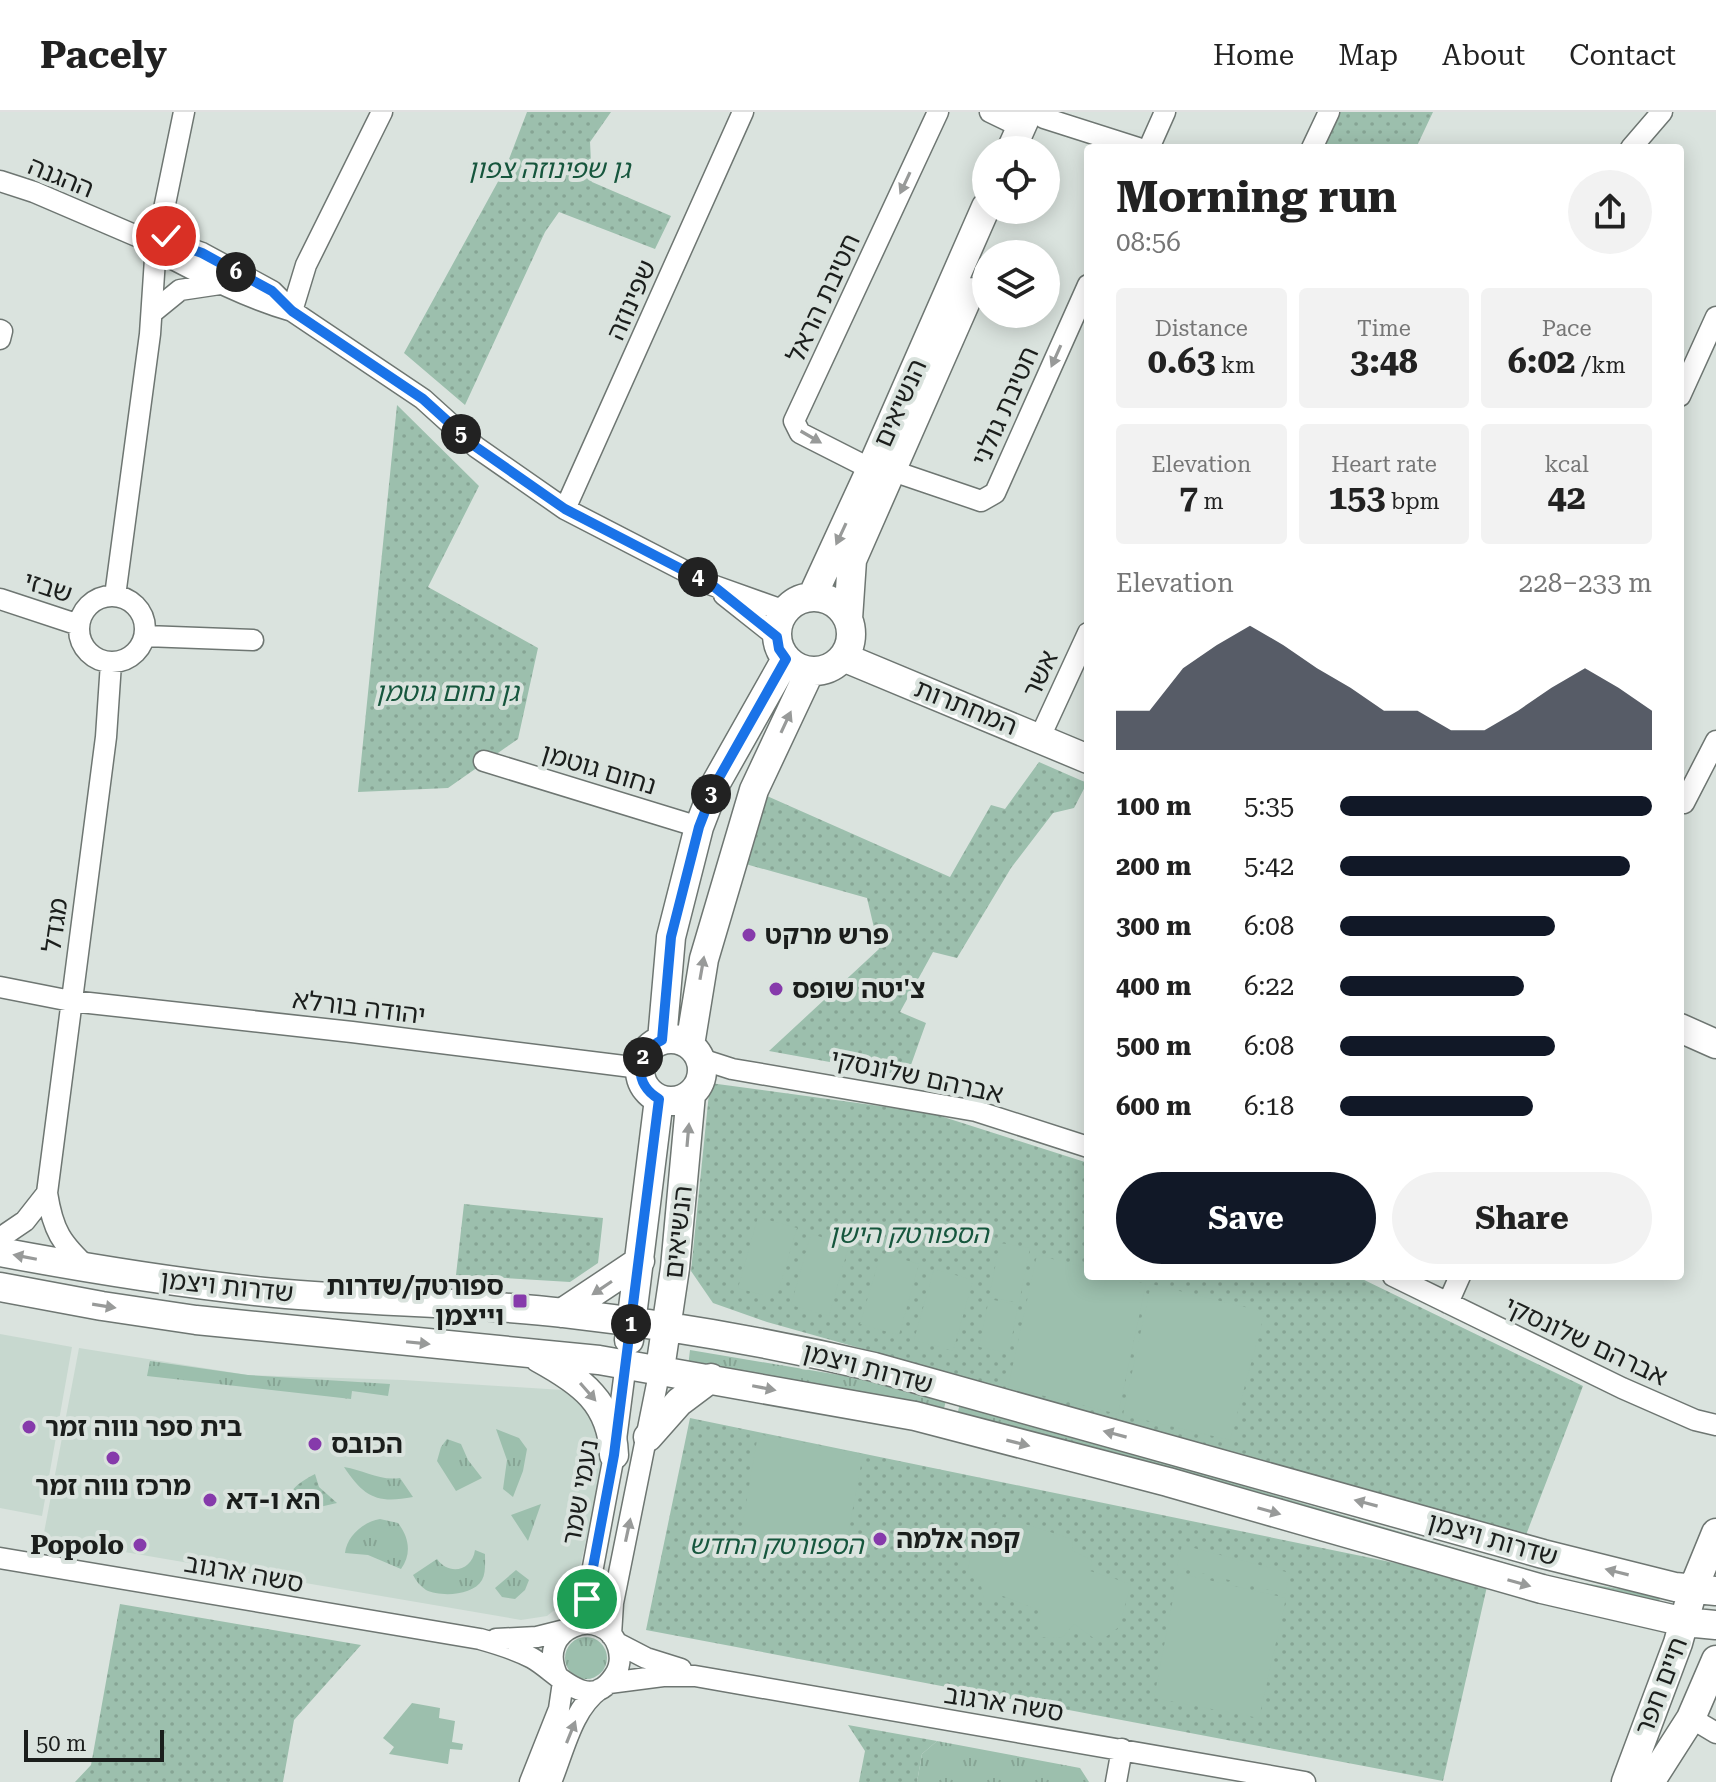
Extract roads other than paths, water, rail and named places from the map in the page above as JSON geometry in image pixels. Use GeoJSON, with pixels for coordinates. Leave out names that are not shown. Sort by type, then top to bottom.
{"type":"FeatureCollection","features":[{"type":"Feature","properties":{"kind":"main road","name":"הנשיאים"},"geometry":{"type":"LineString","coordinates":[[848,619],[852,560],[882,470],[979,224]]}},
{"type":"Feature","properties":{"kind":"main road","name":"הנשיאים"},"geometry":{"type":"LineString","coordinates":[[812,597],[882,470],[972,283]]}},
{"type":"Feature","properties":{"kind":"main road"},"geometry":{"type":"LineString","coordinates":[[662,1040],[671,937],[699,827],[716,783],[789,644],[797,601],[812,597],[826,599],[839,607],[848,619],[851,632],[849,645],[834,665],[789,644]]}},
{"type":"Feature","properties":{"kind":"main road","name":"הנשיאים"},"geometry":{"type":"LineString","coordinates":[[660,1369],[675,1268],[704,959],[754,790],[789,644]]}},
{"type":"Feature","properties":{"kind":"main road","name":"המחתרות"},"geometry":{"type":"LineString","coordinates":[[843,657],[1084,757]]}},
{"type":"Feature","properties":{"kind":"main road"},"geometry":{"type":"LineString","coordinates":[[1684,1030],[1716,1044]]}},
{"type":"Feature","properties":{"kind":"main road"},"geometry":{"type":"LineString","coordinates":[[662,1040],[681,1040],[696,1068],[673,1101],[659,1099],[643,1084],[640,1068],[647,1051],[662,1040]]}},
{"type":"Feature","properties":{"kind":"main road","name":"הנשיאים"},"geometry":{"type":"LineString","coordinates":[[626,1363],[659,1099]]}},
{"type":"Feature","properties":{"kind":"main road","name":"שדרות ויצמן"},"geometry":{"type":"LineString","coordinates":[[0,1252],[89,1269],[275,1293],[562,1313],[792,1348],[874,1367],[1543,1554],[1704,1590]]}},
{"type":"Feature","properties":{"kind":"main road"},"geometry":{"type":"LineString","coordinates":[[562,1313],[640,1261]]}},
{"type":"Feature","properties":{"kind":"main road"},"geometry":{"type":"LineString","coordinates":[[675,1268],[691,1306],[726,1336]]}},
{"type":"Feature","properties":{"kind":"main road","name":"שדרות ויצמן"},"geometry":{"type":"LineString","coordinates":[[0,1287],[196,1320],[626,1363],[915,1416],[1168,1482],[1542,1589],[1685,1622],[1716,1625]]}},
{"type":"Feature","properties":{"kind":"main road"},"geometry":{"type":"LineString","coordinates":[[531,1354],[573,1378],[593,1395],[613,1436],[614,1455]]}},
{"type":"Feature","properties":{"kind":"main road"},"geometry":{"type":"LineString","coordinates":[[648,1437],[679,1402],[711,1378]]}},
{"type":"Feature","properties":{"kind":"main road","name":"חיים חפר"},"geometry":{"type":"LineString","coordinates":[[1626,1782],[1685,1622],[1704,1590],[1716,1533]]}},
{"type":"Feature","properties":{"kind":"main road","name":"חיים חפר"},"geometry":{"type":"LineString","coordinates":[[1650,1782],[1691,1718],[1716,1660]]}},
{"type":"Feature","properties":{"kind":"street"},"geometry":{"type":"LineString","coordinates":[[115,596],[159,246],[184,112]]}},
{"type":"Feature","properties":{"kind":"street"},"geometry":{"type":"LineString","coordinates":[[292,311],[306,265],[382,112]]}},
{"type":"Feature","properties":{"kind":"street","name":"שפינוזה"},"geometry":{"type":"LineString","coordinates":[[565,509],[743,112]]}},
{"type":"Feature","properties":{"kind":"street","name":"חטיבת הראל"},"geometry":{"type":"LineString","coordinates":[[882,470],[800,433],[794,421],[938,112]]}},
{"type":"Feature","properties":{"kind":"street"},"geometry":{"type":"LineString","coordinates":[[990,112],[1030,128],[1116,144]]}},
{"type":"Feature","properties":{"kind":"street"},"geometry":{"type":"LineString","coordinates":[[1151,144],[1165,112]]}},
{"type":"Feature","properties":{"kind":"street"},"geometry":{"type":"LineString","coordinates":[[1314,144],[1329,112]]}},
{"type":"Feature","properties":{"kind":"street"},"geometry":{"type":"LineString","coordinates":[[1634,144],[1662,112]]}},
{"type":"Feature","properties":{"kind":"street","name":"ההגנה"},"geometry":{"type":"LineString","coordinates":[[0,181],[34,192],[159,246]]}},
{"type":"Feature","properties":{"kind":"street"},"geometry":{"type":"LineString","coordinates":[[159,246],[220,284],[292,311]]}},
{"type":"Feature","properties":{"kind":"street"},"geometry":{"type":"LineString","coordinates":[[159,246],[202,253],[272,291],[292,311],[423,399],[476,447],[565,509],[712,585],[789,644]]}},
{"type":"Feature","properties":{"kind":"street"},"geometry":{"type":"LineString","coordinates":[[153,312],[180,290],[220,284]]}},
{"type":"Feature","properties":{"kind":"street","name":"חטיבת גולני"},"geometry":{"type":"LineString","coordinates":[[882,470],[981,501],[995,493],[1084,294]]}},
{"type":"Feature","properties":{"kind":"street"},"geometry":{"type":"LineString","coordinates":[[1684,387],[1716,317]]}},
{"type":"Feature","properties":{"kind":"street"},"geometry":{"type":"LineString","coordinates":[[0,330],[0,339]]}},
{"type":"Feature","properties":{"kind":"street"},"geometry":{"type":"LineString","coordinates":[[105,596],[115,596],[126,598],[143,614],[146,625],[141,647],[133,656],[111,663],[91,655],[79,636],[79,625],[87,606],[105,596]]}},
{"type":"Feature","properties":{"kind":"street","name":"שבזי"},"geometry":{"type":"LineString","coordinates":[[0,599],[79,625]]}},
{"type":"Feature","properties":{"kind":"street"},"geometry":{"type":"LineString","coordinates":[[145,636],[253,640]]}},
{"type":"Feature","properties":{"kind":"street","name":"אשר"},"geometry":{"type":"LineString","coordinates":[[1040,737],[1084,642]]}},
{"type":"Feature","properties":{"kind":"street","name":"מגדל"},"geometry":{"type":"LineString","coordinates":[[89,1269],[63,1244],[52,1222],[47,1193],[106,737],[111,663]]}},
{"type":"Feature","properties":{"kind":"street"},"geometry":{"type":"LineString","coordinates":[[1684,803],[1716,741]]}},
{"type":"Feature","properties":{"kind":"street","name":"נחום גוטמן"},"geometry":{"type":"LineString","coordinates":[[484,761],[699,827]]}},
{"type":"Feature","properties":{"kind":"street","name":"יהודה בורלא"},"geometry":{"type":"LineString","coordinates":[[0,987],[71,1001],[640,1068]]}},
{"type":"Feature","properties":{"kind":"street","name":"אברהם שלונסקי"},"geometry":{"type":"LineString","coordinates":[[696,1068],[732,1069],[976,1111],[1084,1146]]}},
{"type":"Feature","properties":{"kind":"street"},"geometry":{"type":"LineString","coordinates":[[0,1238],[25,1221],[47,1193]]}},
{"type":"Feature","properties":{"kind":"street","name":"אברהם שלונסקי"},"geometry":{"type":"LineString","coordinates":[[1401,1280],[1622,1388],[1695,1420],[1716,1425]]}},
{"type":"Feature","properties":{"kind":"street"},"geometry":{"type":"LineString","coordinates":[[1448,1303],[1458,1280]]}},
{"type":"Feature","properties":{"kind":"street","name":"נעמי שמר"},"geometry":{"type":"LineString","coordinates":[[569,1628],[583,1615],[587,1599],[614,1455],[626,1363]]}},
{"type":"Feature","properties":{"kind":"street","name":"נעמי שמר"},"geometry":{"type":"LineString","coordinates":[[614,1639],[613,1603],[660,1369]]}},
{"type":"Feature","properties":{"kind":"street","name":"סשה ארגוב"},"geometry":{"type":"LineString","coordinates":[[0,1558],[480,1639],[523,1654],[547,1667],[560,1680]]}},
{"type":"Feature","properties":{"kind":"street"},"geometry":{"type":"LineString","coordinates":[[530,1782],[559,1709],[560,1680],[553,1667],[552,1655],[558,1637],[569,1628],[593,1624],[614,1639],[620,1663],[604,1686],[590,1696],[577,1718],[551,1782]]}},
{"type":"Feature","properties":{"kind":"street","name":"סשה ארגוב"},"geometry":{"type":"LineString","coordinates":[[480,1639],[528,1638],[569,1628]]}},
{"type":"Feature","properties":{"kind":"street","name":"סשה ארגוב"},"geometry":{"type":"LineString","coordinates":[[614,1639],[646,1658],[695,1676]]}},
{"type":"Feature","properties":{"kind":"street","name":"סשה ארגוב"},"geometry":{"type":"LineString","coordinates":[[604,1686],[663,1676],[695,1676],[1305,1782]]}},
{"type":"Feature","properties":{"kind":"street"},"geometry":{"type":"LineString","coordinates":[[560,1680],[577,1690],[604,1686]]}},
{"type":"Feature","properties":{"kind":"street"},"geometry":{"type":"LineString","coordinates":[[1691,1718],[1716,1733]]}},
{"type":"Feature","properties":{"kind":"street"},"geometry":{"type":"LineString","coordinates":[[1116,1782],[1122,1749]]}},
{"type":"Feature","properties":{"kind":"place","name":"פרש מרקט"},"geometry":{"type":"Point","coordinates":[749,935]}},
{"type":"Feature","properties":{"kind":"place","name":"צ'יטה שופס"},"geometry":{"type":"Point","coordinates":[776,989]}},
{"type":"Feature","properties":{"kind":"place","name":"ספורטק/שדרות וייצמן"},"geometry":{"type":"Point","coordinates":[520,1301]}},
{"type":"Feature","properties":{"kind":"place","name":"בית ספר נווה זמר"},"geometry":{"type":"Point","coordinates":[29,1427]}},
{"type":"Feature","properties":{"kind":"place","name":"הכובס"},"geometry":{"type":"Point","coordinates":[315,1444]}},
{"type":"Feature","properties":{"kind":"place","name":"מרכז נווה זמר"},"geometry":{"type":"Point","coordinates":[113,1458]}},
{"type":"Feature","properties":{"kind":"place","name":"הא ו-דא"},"geometry":{"type":"Point","coordinates":[210,1500]}},
{"type":"Feature","properties":{"kind":"place","name":"קפה אלמה"},"geometry":{"type":"Point","coordinates":[880,1539]}},
{"type":"Feature","properties":{"kind":"place","name":"Popolo"},"geometry":{"type":"Point","coordinates":[140,1545]}},
{"type":"Feature","properties":{"kind":"park label","name":"גן שפינוזה צפון"},"geometry":{"type":"Point","coordinates":[549,169]}},
{"type":"Feature","properties":{"kind":"park label","name":"גן נחום גוטמן"},"geometry":{"type":"Point","coordinates":[447,692]}},
{"type":"Feature","properties":{"kind":"park label","name":"הספורטק הישן"},"geometry":{"type":"Point","coordinates":[909,1234]}},
{"type":"Feature","properties":{"kind":"park label","name":"הספורטק החדש"},"geometry":{"type":"Point","coordinates":[776,1545]}}]}
